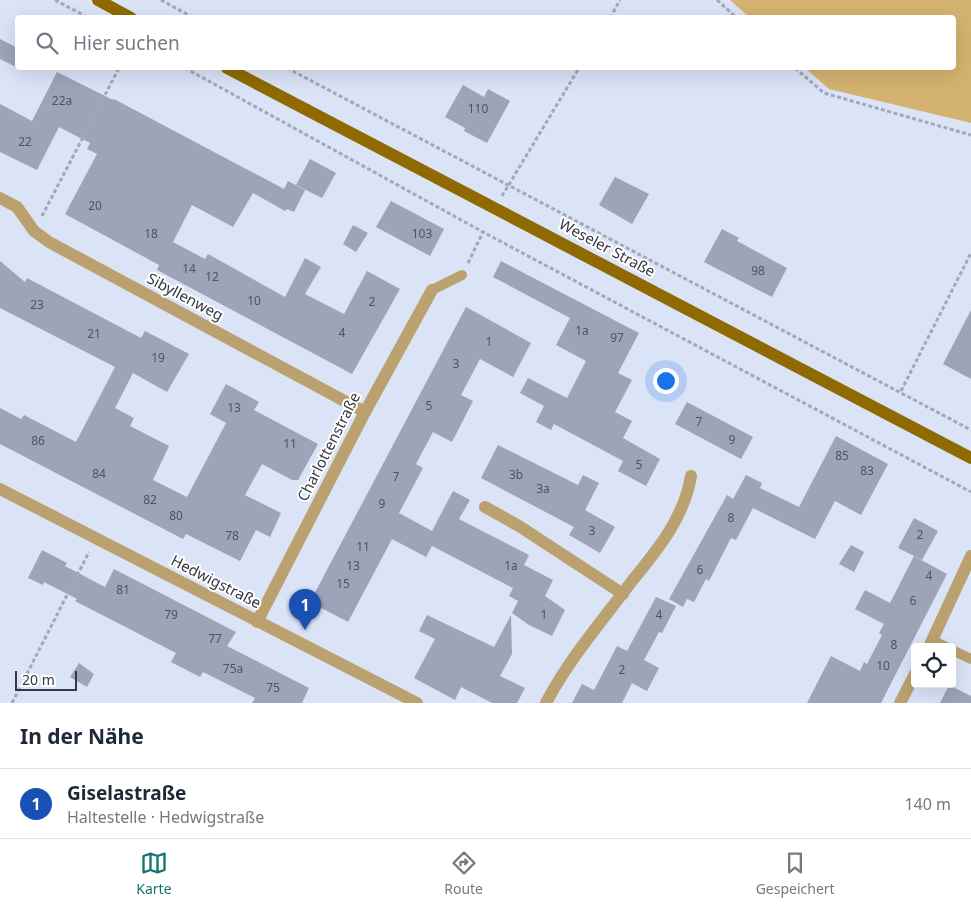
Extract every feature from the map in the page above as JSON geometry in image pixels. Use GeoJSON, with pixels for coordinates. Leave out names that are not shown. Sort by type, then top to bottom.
{"type":"FeatureCollection","features":[{"type":"Feature","properties":{"kind":"main road"},"geometry":{"type":"LineString","coordinates":[[98,0],[126,15]]}},
{"type":"Feature","properties":{"kind":"main road","name":"Weseler Straße"},"geometry":{"type":"LineString","coordinates":[[231,70],[971,458]]}},
{"type":"Feature","properties":{"kind":"street","name":"Sibyllenweg"},"geometry":{"type":"LineString","coordinates":[[0,198],[17,207],[34,231],[49,242],[365,412]]}},
{"type":"Feature","properties":{"kind":"street","name":"Charlottenstraße"},"geometry":{"type":"LineString","coordinates":[[257,622],[365,412],[432,290]]}},
{"type":"Feature","properties":{"kind":"street"},"geometry":{"type":"LineString","coordinates":[[546,703],[577,653],[658,548],[681,514],[688,496],[691,476]]}},
{"type":"Feature","properties":{"kind":"street","name":"Hedwigstraße"},"geometry":{"type":"LineString","coordinates":[[0,489],[417,703]]}},
{"type":"Feature","properties":{"kind":"street"},"geometry":{"type":"LineString","coordinates":[[485,507],[519,526],[623,594]]}},
{"type":"Feature","properties":{"kind":"street"},"geometry":{"type":"LineString","coordinates":[[930,643],[971,556]]}},
{"type":"Feature","properties":{"kind":"street"},"geometry":{"type":"LineString","coordinates":[[900,703],[911,682]]}},
{"type":"Feature","properties":{"kind":"lane"},"geometry":{"type":"LineString","coordinates":[[432,290],[462,275]]}},
{"type":"Feature","properties":{"kind":"lane"},"geometry":{"type":"LineString","coordinates":[[956,652],[971,659]]}},
{"type":"Feature","properties":{"kind":"path"},"geometry":{"type":"LineString","coordinates":[[55,0],[82,15]]}},
{"type":"Feature","properties":{"kind":"path"},"geometry":{"type":"LineString","coordinates":[[161,0],[188,15]]}},
{"type":"Feature","properties":{"kind":"path"},"geometry":{"type":"LineString","coordinates":[[612,15],[620,0]]}},
{"type":"Feature","properties":{"kind":"path"},"geometry":{"type":"LineString","coordinates":[[718,0],[735,15]]}},
{"type":"Feature","properties":{"kind":"path"},"geometry":{"type":"LineString","coordinates":[[34,231],[118,70]]}},
{"type":"Feature","properties":{"kind":"path"},"geometry":{"type":"LineString","coordinates":[[189,70],[483,232],[971,492]]}},
{"type":"Feature","properties":{"kind":"path"},"geometry":{"type":"LineString","coordinates":[[291,70],[507,186],[901,391],[971,430]]}},
{"type":"Feature","properties":{"kind":"path"},"geometry":{"type":"LineString","coordinates":[[495,207],[578,70]]}},
{"type":"Feature","properties":{"kind":"path"},"geometry":{"type":"LineString","coordinates":[[797,70],[824,93],[971,135]]}},
{"type":"Feature","properties":{"kind":"path"},"geometry":{"type":"LineString","coordinates":[[462,275],[483,232]]}},
{"type":"Feature","properties":{"kind":"path"},"geometry":{"type":"LineString","coordinates":[[901,391],[971,253]]}},
{"type":"Feature","properties":{"kind":"path"},"geometry":{"type":"LineString","coordinates":[[12,703],[96,539]]}},
{"type":"Feature","properties":{"kind":"shaded area"},"geometry":{"type":"Polygon","coordinates":[[[730,0],[971,0],[971,123],[829,89],[807,70],[956,70],[956,15],[747,15],[730,0]]]}},
{"type":"Feature","properties":{"kind":"building"},"geometry":{"type":"Polygon","coordinates":[[[0,39],[15,46],[15,66],[0,59],[0,39]]]}},
{"type":"Feature","properties":{"kind":"building"},"geometry":{"type":"Polygon","coordinates":[[[57,72],[114,99],[284,189],[288,181],[305,190],[294,212],[287,209],[285,211],[253,193],[233,227],[192,205],[173,242],[205,259],[208,254],[285,297],[305,258],[321,267],[305,294],[344,314],[367,271],[400,289],[352,374],[157,270],[159,265],[65,214],[97,154],[87,149],[90,143],[59,127],[37,170],[0,152],[0,104],[32,121],[57,72]]]}},
{"type":"Feature","properties":{"kind":"building"},"geometry":{"type":"Polygon","coordinates":[[[463,85],[484,97],[488,89],[510,101],[487,143],[464,131],[465,128],[445,117],[463,85]]]}},
{"type":"Feature","properties":{"kind":"building"},"geometry":{"type":"Polygon","coordinates":[[[310,159],[336,173],[322,198],[296,185],[310,159]]]}},
{"type":"Feature","properties":{"kind":"building"},"geometry":{"type":"Polygon","coordinates":[[[615,177],[649,194],[632,224],[599,205],[615,177]]]}},
{"type":"Feature","properties":{"kind":"building"},"geometry":{"type":"Polygon","coordinates":[[[391,201],[444,229],[430,256],[376,227],[391,201]]]}},
{"type":"Feature","properties":{"kind":"building"},"geometry":{"type":"Polygon","coordinates":[[[353,225],[368,233],[356,252],[343,244],[353,225]]]}},
{"type":"Feature","properties":{"kind":"building"},"geometry":{"type":"Polygon","coordinates":[[[722,229],[739,238],[737,241],[787,268],[772,297],[704,262],[722,229]]]}},
{"type":"Feature","properties":{"kind":"building"},"geometry":{"type":"Polygon","coordinates":[[[0,261],[25,282],[27,278],[141,338],[145,331],[189,354],[167,392],[133,373],[115,408],[134,418],[130,426],[169,446],[153,480],[187,497],[226,423],[210,414],[226,384],[259,402],[254,410],[318,444],[298,480],[292,480],[262,464],[245,495],[281,513],[270,537],[256,530],[240,561],[186,534],[183,539],[0,444],[0,408],[21,419],[24,415],[76,442],[115,367],[0,308],[0,261]]]}},
{"type":"Feature","properties":{"kind":"building"},"geometry":{"type":"Polygon","coordinates":[[[501,261],[639,333],[618,373],[632,380],[615,412],[632,421],[623,438],[660,459],[646,486],[618,471],[623,461],[554,424],[551,430],[536,422],[544,406],[520,393],[528,378],[567,398],[586,361],[556,345],[570,318],[493,277],[501,261]]]}},
{"type":"Feature","properties":{"kind":"building"},"geometry":{"type":"Polygon","coordinates":[[[466,307],[531,343],[513,377],[480,359],[461,395],[473,401],[452,442],[433,432],[416,464],[423,468],[399,513],[432,531],[453,491],[470,500],[459,519],[529,555],[524,565],[553,580],[545,596],[565,610],[552,636],[529,625],[512,613],[518,601],[509,596],[513,588],[432,546],[426,557],[392,539],[348,622],[310,602],[466,307]]]}},
{"type":"Feature","properties":{"kind":"building"},"geometry":{"type":"Polygon","coordinates":[[[971,310],[971,379],[943,364],[971,310]]]}},
{"type":"Feature","properties":{"kind":"building"},"geometry":{"type":"Polygon","coordinates":[[[687,402],[753,437],[741,459],[675,424],[687,402]]]}},
{"type":"Feature","properties":{"kind":"building"},"geometry":{"type":"Polygon","coordinates":[[[836,436],[888,464],[861,515],[835,501],[815,539],[753,508],[736,540],[731,538],[709,581],[706,579],[694,602],[687,599],[683,607],[669,599],[727,495],[733,499],[746,475],[762,483],[760,488],[799,507],[836,436]]]}},
{"type":"Feature","properties":{"kind":"building"},"geometry":{"type":"Polygon","coordinates":[[[498,445],[578,485],[583,475],[599,483],[585,510],[615,527],[600,553],[569,535],[574,527],[481,478],[498,445]]]}},
{"type":"Feature","properties":{"kind":"building"},"geometry":{"type":"Polygon","coordinates":[[[914,518],[938,531],[922,560],[898,548],[914,518]]]}},
{"type":"Feature","properties":{"kind":"building"},"geometry":{"type":"Polygon","coordinates":[[[851,545],[864,552],[854,572],[839,564],[851,545]]]}},
{"type":"Feature","properties":{"kind":"building"},"geometry":{"type":"Polygon","coordinates":[[[42,550],[67,563],[65,566],[105,587],[114,569],[236,632],[227,646],[309,688],[302,703],[252,703],[255,698],[203,672],[200,677],[171,662],[176,653],[75,601],[77,599],[44,582],[43,585],[28,578],[42,550]]]}},
{"type":"Feature","properties":{"kind":"building"},"geometry":{"type":"Polygon","coordinates":[[[914,556],[947,574],[881,703],[807,703],[831,656],[860,671],[864,662],[867,664],[882,635],[879,633],[884,624],[855,609],[865,590],[890,603],[914,556]]]}},
{"type":"Feature","properties":{"kind":"building"},"geometry":{"type":"Polygon","coordinates":[[[656,597],[676,606],[662,633],[659,632],[644,660],[659,668],[647,691],[632,683],[622,703],[572,703],[582,684],[594,690],[617,646],[627,651],[656,597]]]}},
{"type":"Feature","properties":{"kind":"building"},"geometry":{"type":"Polygon","coordinates":[[[427,615],[494,647],[511,615],[512,654],[500,676],[525,688],[517,703],[492,703],[461,687],[455,700],[414,678],[435,639],[419,631],[427,615]]]}},
{"type":"Feature","properties":{"kind":"building"},"geometry":{"type":"Polygon","coordinates":[[[79,663],[94,674],[87,687],[70,677],[79,663]]]}},
{"type":"Feature","properties":{"kind":"building"},"geometry":{"type":"Polygon","coordinates":[[[948,688],[955,688],[971,696],[971,703],[940,703],[948,688]]]}},
{"type":"Feature","properties":{"kind":"place","name":"Giselastraße"},"geometry":{"type":"Point","coordinates":[305,630]}}]}
